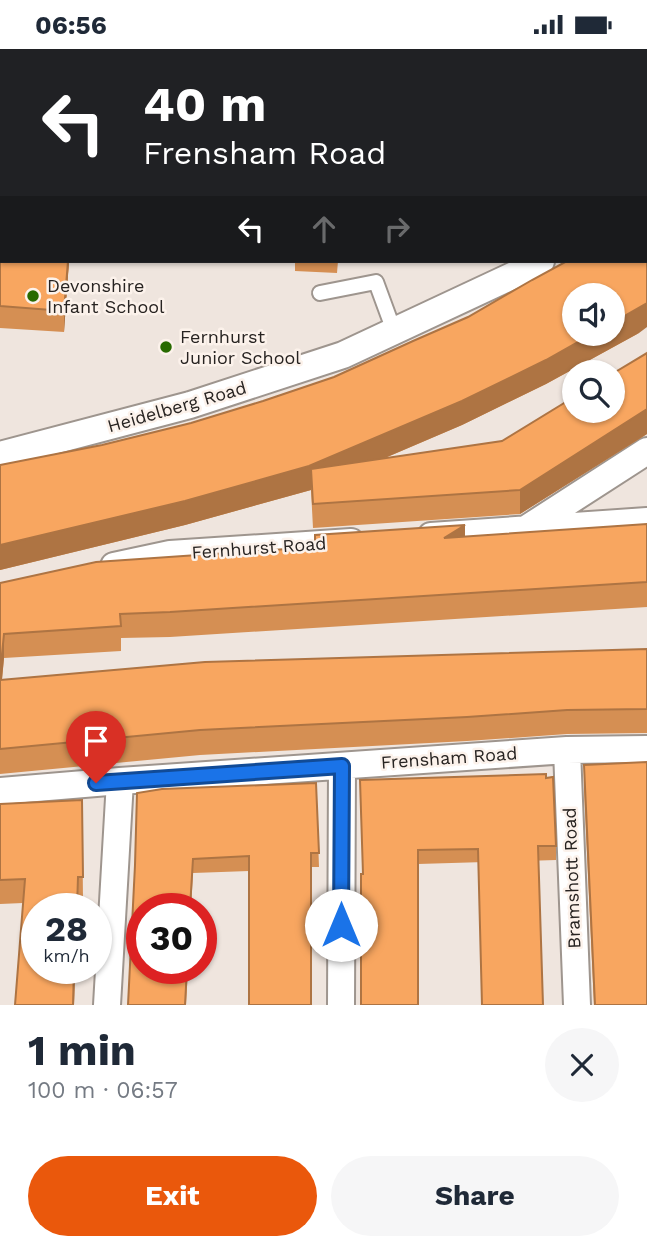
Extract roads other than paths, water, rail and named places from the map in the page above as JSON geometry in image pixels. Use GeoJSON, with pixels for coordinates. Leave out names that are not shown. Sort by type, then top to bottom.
{"type":"FeatureCollection","features":[{"type":"Feature","properties":{"kind":"street","name":"Heidelberg Road"},"geometry":{"type":"LineString","coordinates":[[0,455],[190,405],[343,355],[538,263]]}},
{"type":"Feature","properties":{"kind":"street"},"geometry":{"type":"LineString","coordinates":[[525,530],[647,450]]}},
{"type":"Feature","properties":{"kind":"street"},"geometry":{"type":"LineString","coordinates":[[402,538],[647,520]]}},
{"type":"Feature","properties":{"kind":"street","name":"Fernhurst Road"},"geometry":{"type":"LineString","coordinates":[[93,571],[170,554],[375,540]]}},
{"type":"Feature","properties":{"kind":"street","name":"Frensham Road"},"geometry":{"type":"LineString","coordinates":[[0,791],[567,750],[647,749]]}},
{"type":"Feature","properties":{"kind":"street","name":"Bramshott Road"},"geometry":{"type":"LineString","coordinates":[[567,750],[577,1005]]}},
{"type":"Feature","properties":{"kind":"street"},"geometry":{"type":"LineString","coordinates":[[341,1005],[342,766]]}},
{"type":"Feature","properties":{"kind":"street"},"geometry":{"type":"LineString","coordinates":[[107,1005],[120,781]]}},
{"type":"Feature","properties":{"kind":"lane"},"geometry":{"type":"LineString","coordinates":[[320,293],[376,282],[394,331]]}},
{"type":"Feature","properties":{"kind":"place","name":"Devonshire Infant School"},"geometry":{"type":"Point","coordinates":[33,296]}},
{"type":"Feature","properties":{"kind":"place","name":"Fernhurst Junior School"},"geometry":{"type":"Point","coordinates":[166,347]}}]}
